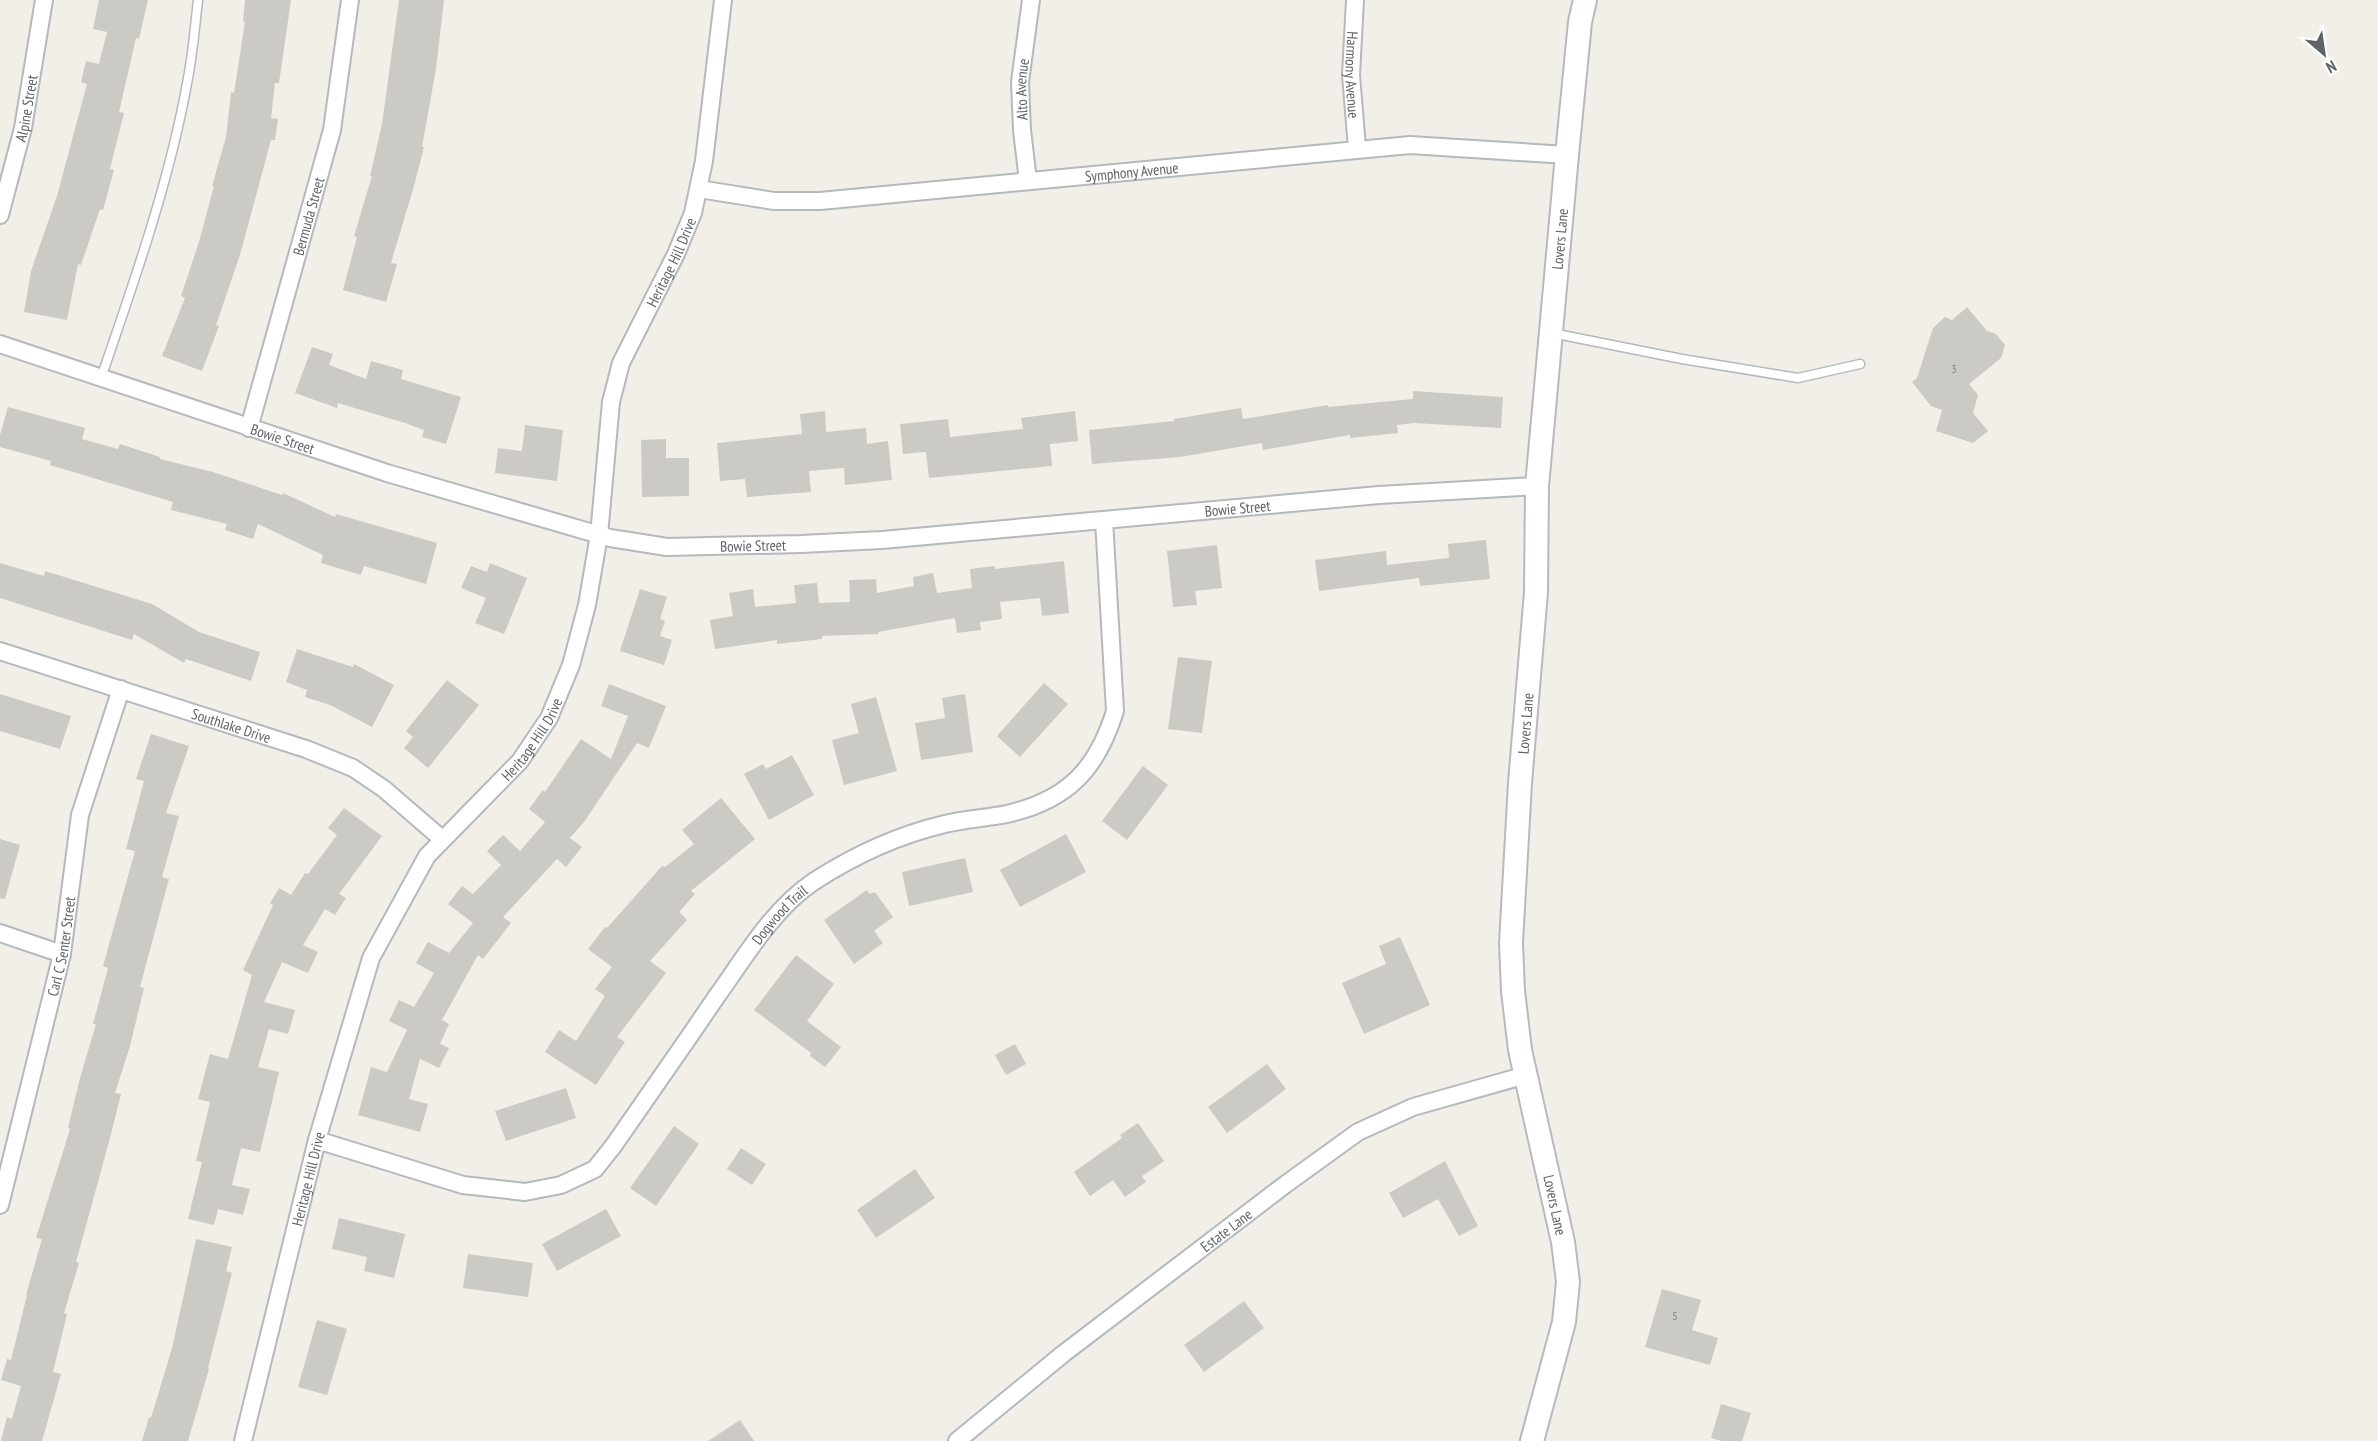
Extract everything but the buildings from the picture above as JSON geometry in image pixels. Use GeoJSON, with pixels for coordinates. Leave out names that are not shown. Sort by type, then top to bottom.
{"type":"FeatureCollection","features":[{"type":"Feature","properties":{"kind":"street","name":"Alpine Street"},"geometry":{"type":"LineString","coordinates":[[0,215],[23,128],[44,0]]}},
{"type":"Feature","properties":{"kind":"street","name":"Bermuda Street"},"geometry":{"type":"LineString","coordinates":[[249,428],[332,130],[350,0]]}},
{"type":"Feature","properties":{"kind":"street","name":"Heritage Hill Drive"},"geometry":{"type":"LineString","coordinates":[[243,1441],[316,1140],[371,958],[427,856],[520,761],[549,718],[571,665],[587,605],[599,535],[611,402],[616,380],[629,343],[686,231],[699,189],[723,0]]}},
{"type":"Feature","properties":{"kind":"street","name":"Alto Avenue"},"geometry":{"type":"LineString","coordinates":[[1028,181],[1022,130],[1020,82],[1031,0]]}},
{"type":"Feature","properties":{"kind":"street","name":"Harmony Avenue"},"geometry":{"type":"LineString","coordinates":[[1355,0],[1351,75],[1357,148]]}},
{"type":"Feature","properties":{"kind":"street","name":"Lovers Lane"},"geometry":{"type":"LineString","coordinates":[[1532,1441],[1564,1322],[1568,1282],[1563,1242],[1520,1050],[1513,991],[1511,943],[1520,783],[1536,592],[1537,486],[1580,22],[1585,0]]}},
{"type":"Feature","properties":{"kind":"street","name":"Symphony Avenue"},"geometry":{"type":"LineString","coordinates":[[699,189],[746,198],[795,202],[1357,148],[1428,145],[1567,155]]}},
{"type":"Feature","properties":{"kind":"street","name":"Bowie Street"},"geometry":{"type":"LineString","coordinates":[[0,344],[387,473],[599,535],[666,547],[882,540],[1378,495],[1537,486]]}},
{"type":"Feature","properties":{"kind":"street","name":"Dogwood Trail"},"geometry":{"type":"LineString","coordinates":[[316,1140],[463,1185],[525,1192],[561,1185],[595,1168],[614,1145],[750,950],[785,906],[812,883],[896,838],[946,824],[1007,814],[1040,805],[1070,786],[1089,768],[1106,738],[1115,711],[1104,520]]}},
{"type":"Feature","properties":{"kind":"street","name":"Southlake Drive"},"geometry":{"type":"LineString","coordinates":[[0,651],[306,749],[353,768],[384,789],[442,839]]}},
{"type":"Feature","properties":{"kind":"street","name":"Carl C Senter Street"},"geometry":{"type":"LineString","coordinates":[[0,1204],[62,954],[80,814],[121,689]]}},
{"type":"Feature","properties":{"kind":"street"},"geometry":{"type":"LineString","coordinates":[[0,933],[62,954]]}},
{"type":"Feature","properties":{"kind":"street","name":"Estate Lane"},"geometry":{"type":"LineString","coordinates":[[957,1441],[1073,1347],[1359,1131],[1413,1107],[1526,1075]]}},
{"type":"Feature","properties":{"kind":"lane"},"geometry":{"type":"LineString","coordinates":[[101,378],[137,274],[164,181],[188,77],[198,0]]}},
{"type":"Feature","properties":{"kind":"lane"},"geometry":{"type":"LineString","coordinates":[[1551,333],[1682,359],[1798,378],[1860,364]]}}]}
